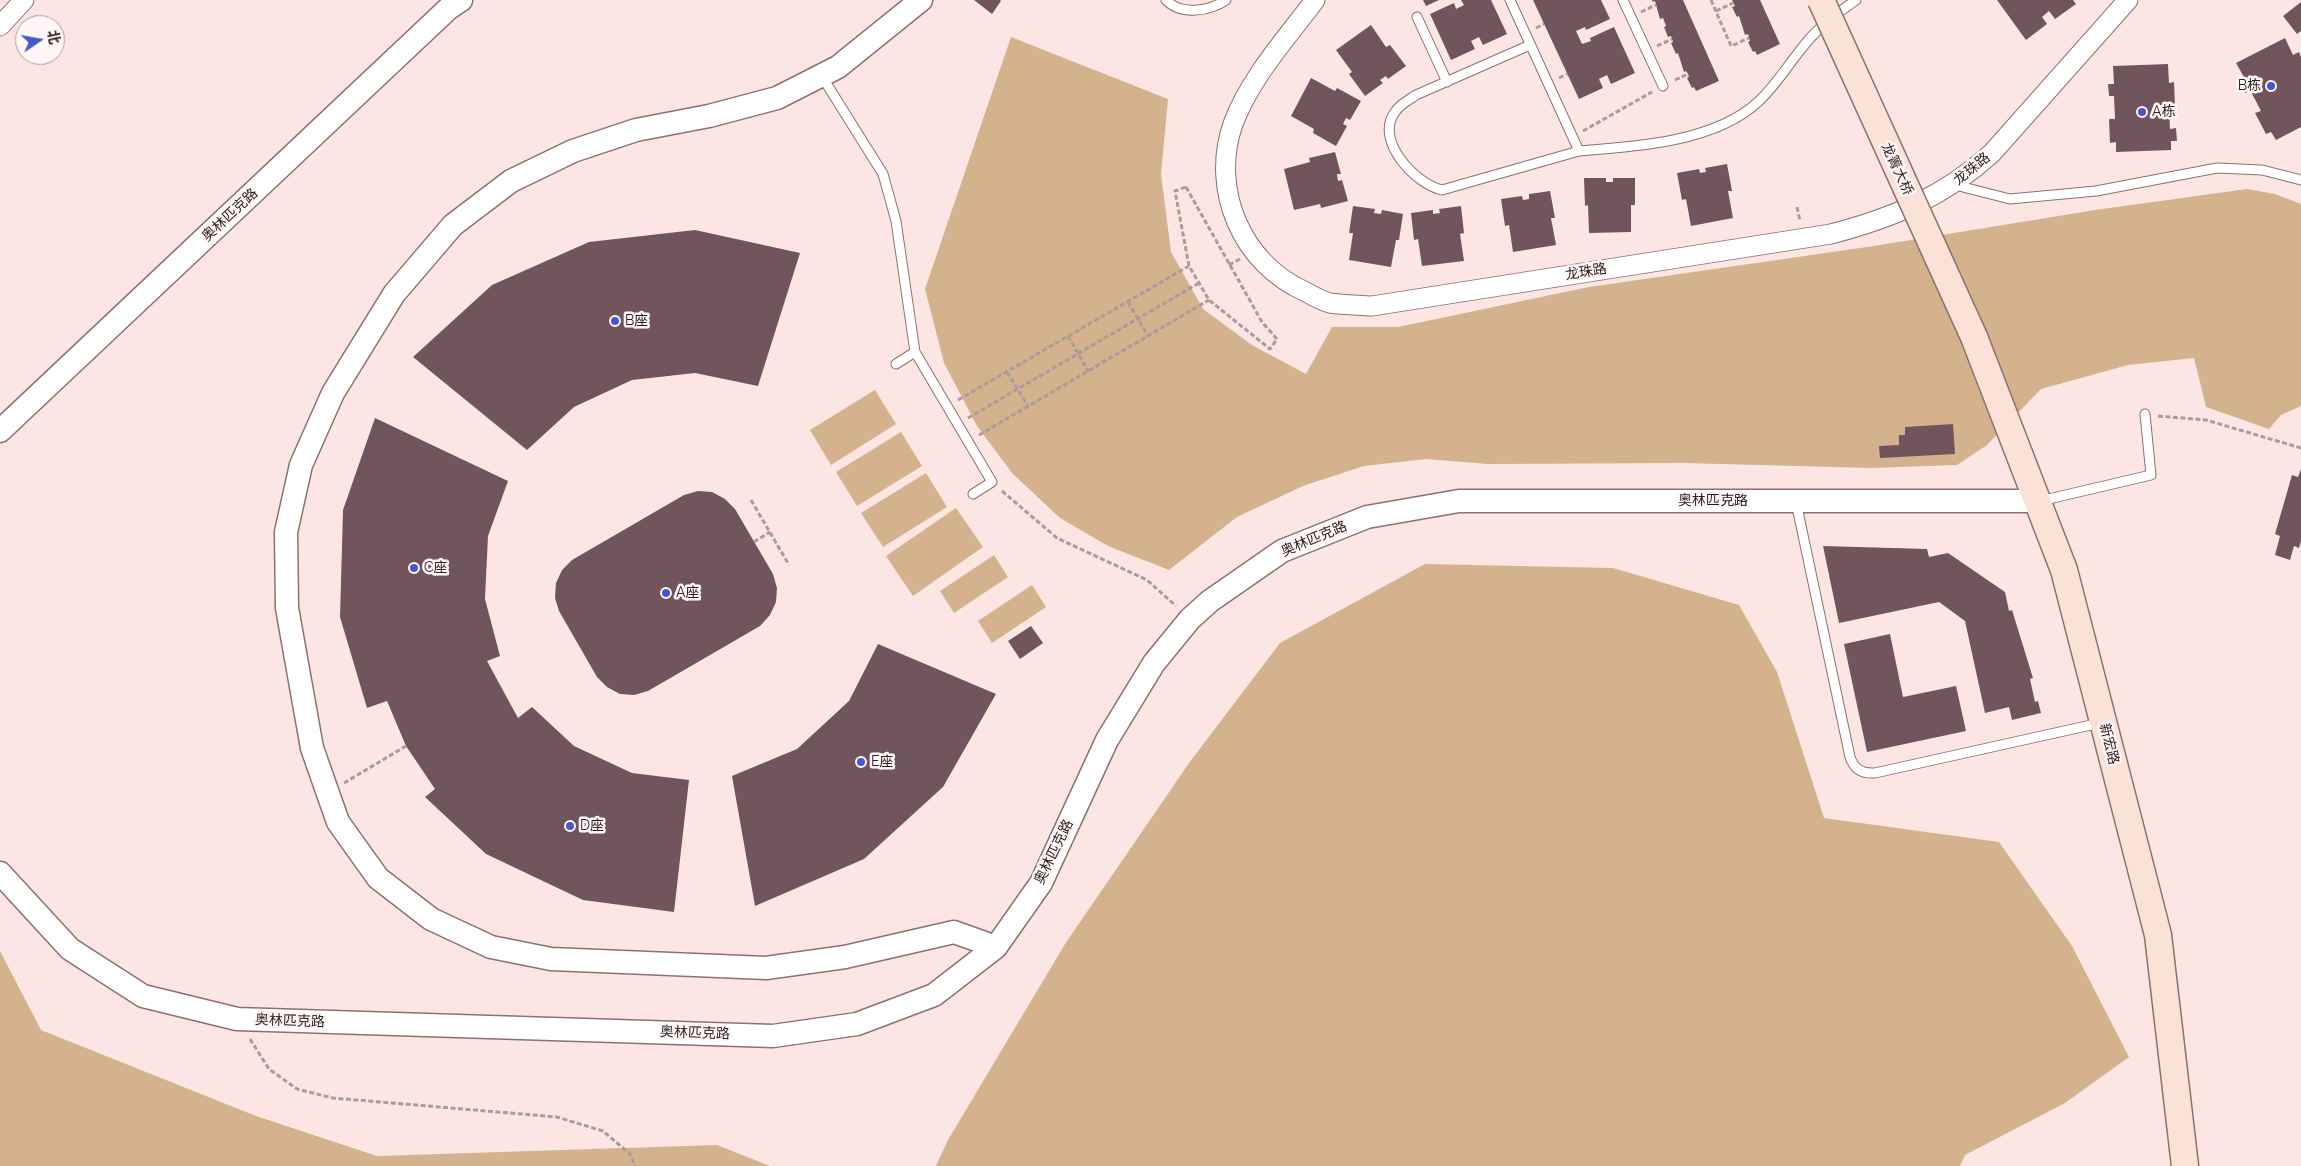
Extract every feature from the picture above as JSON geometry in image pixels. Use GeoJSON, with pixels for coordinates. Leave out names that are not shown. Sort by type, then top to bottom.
{"type":"FeatureCollection","features":[{"type":"Feature","properties":{"kind":"main road","name":"龙箐大桥"},"geometry":{"type":"LineString","coordinates":[[1820,0],[1974,337]]}},
{"type":"Feature","properties":{"kind":"main road","name":"新宏路"},"geometry":{"type":"LineString","coordinates":[[1974,337],[2039,501],[2064,570],[2158,935],[2185,1166]]}},
{"type":"Feature","properties":{"kind":"street"},"geometry":{"type":"LineString","coordinates":[[0,26],[24,0]]}},
{"type":"Feature","properties":{"kind":"street","name":"奥林匹克路"},"geometry":{"type":"LineString","coordinates":[[0,431],[449,8],[461,0]]}},
{"type":"Feature","properties":{"kind":"street"},"geometry":{"type":"LineString","coordinates":[[920,0],[838,67],[777,98],[710,116],[636,130],[573,151],[511,181],[453,225],[394,294],[333,393],[302,465],[286,532],[287,608],[312,748],[338,822],[378,878],[431,919],[491,947],[551,959],[766,968],[845,957],[954,932],[996,947]]}},
{"type":"Feature","properties":{"kind":"street","name":"龙珠路"},"geometry":{"type":"LineString","coordinates":[[1315,0],[1257,77],[1233,124],[1224,170],[1230,208],[1245,240],[1265,266],[1292,286],[1329,303],[1372,306],[1831,234],[1878,222],[1954,184],[1992,153],[2121,3]]}},
{"type":"Feature","properties":{"kind":"street","name":"奥林匹克路"},"geometry":{"type":"LineString","coordinates":[[0,873],[70,949],[143,996],[237,1020],[773,1036],[856,1024],[934,995],[996,947],[1041,883],[1107,740],[1154,663],[1190,619],[1210,601],[1282,551],[1367,517],[1460,501],[2039,501]]}},
{"type":"Feature","properties":{"kind":"lane"},"geometry":{"type":"LineString","coordinates":[[1166,0],[1169,3],[1192,11],[1216,7],[1226,0]]}},
{"type":"Feature","properties":{"kind":"lane"},"geometry":{"type":"LineString","coordinates":[[1510,0],[1579,151]]}},
{"type":"Feature","properties":{"kind":"lane"},"geometry":{"type":"LineString","coordinates":[[1623,0],[1663,86]]}},
{"type":"Feature","properties":{"kind":"lane"},"geometry":{"type":"LineString","coordinates":[[1530,45],[1404,103],[1395,112],[1390,121],[1389,132],[1396,153],[1411,173],[1431,187],[1442,190],[1579,151],[1662,142],[1694,134],[1743,114],[1772,88],[1818,29],[1856,0]]}},
{"type":"Feature","properties":{"kind":"lane"},"geometry":{"type":"LineString","coordinates":[[1416,17],[1447,82]]}},
{"type":"Feature","properties":{"kind":"lane"},"geometry":{"type":"LineString","coordinates":[[821,75],[883,174],[896,221],[914,352],[992,482],[973,494]]}},
{"type":"Feature","properties":{"kind":"lane"},"geometry":{"type":"LineString","coordinates":[[1954,184],[2010,199],[2096,191],[2217,168],[2262,170],[2301,180]]}},
{"type":"Feature","properties":{"kind":"lane"},"geometry":{"type":"LineString","coordinates":[[896,364],[914,352]]}},
{"type":"Feature","properties":{"kind":"lane"},"geometry":{"type":"LineString","coordinates":[[2039,501],[2151,475],[2145,414]]}},
{"type":"Feature","properties":{"kind":"lane"},"geometry":{"type":"LineString","coordinates":[[1796,501],[1850,757],[1856,768],[1862,772],[1875,773],[2103,723]]}},
{"type":"Feature","properties":{"kind":"path"},"geometry":{"type":"LineString","coordinates":[[1711,0],[1731,46],[1749,38]]}},
{"type":"Feature","properties":{"kind":"path"},"geometry":{"type":"LineString","coordinates":[[1716,11],[1733,3]]}},
{"type":"Feature","properties":{"kind":"path"},"geometry":{"type":"LineString","coordinates":[[1645,10],[1656,5]]}},
{"type":"Feature","properties":{"kind":"path"},"geometry":{"type":"LineString","coordinates":[[1660,45],[1672,39]]}},
{"type":"Feature","properties":{"kind":"path"},"geometry":{"type":"LineString","coordinates":[[1573,137],[1688,74]]}},
{"type":"Feature","properties":{"kind":"path"},"geometry":{"type":"LineString","coordinates":[[1186,187],[1262,322],[1277,339],[1270,349],[1209,300],[1189,266],[1175,191],[1186,187]]}},
{"type":"Feature","properties":{"kind":"path"},"geometry":{"type":"LineString","coordinates":[[1797,207],[1799,213]]}},
{"type":"Feature","properties":{"kind":"path"},"geometry":{"type":"LineString","coordinates":[[1229,265],[1240,258]]}},
{"type":"Feature","properties":{"kind":"path"},"geometry":{"type":"LineString","coordinates":[[947,407],[1189,266]]}},
{"type":"Feature","properties":{"kind":"path"},"geometry":{"type":"LineString","coordinates":[[957,424],[1199,283]]}},
{"type":"Feature","properties":{"kind":"path"},"geometry":{"type":"LineString","coordinates":[[967,441],[1209,300]]}},
{"type":"Feature","properties":{"kind":"path"},"geometry":{"type":"LineString","coordinates":[[1128,302],[1148,336]]}},
{"type":"Feature","properties":{"kind":"path"},"geometry":{"type":"LineString","coordinates":[[1068,336],[1088,371]]}},
{"type":"Feature","properties":{"kind":"path"},"geometry":{"type":"LineString","coordinates":[[1007,372],[1028,406]]}},
{"type":"Feature","properties":{"kind":"path"},"geometry":{"type":"LineString","coordinates":[[2145,414],[2206,420],[2301,448]]}},
{"type":"Feature","properties":{"kind":"path"},"geometry":{"type":"LineString","coordinates":[[992,482],[1057,538],[1147,580],[1190,619]]}},
{"type":"Feature","properties":{"kind":"path"},"geometry":{"type":"LineString","coordinates":[[751,500],[789,565]]}},
{"type":"Feature","properties":{"kind":"path"},"geometry":{"type":"LineString","coordinates":[[754,542],[770,532]]}},
{"type":"Feature","properties":{"kind":"path"},"geometry":{"type":"LineString","coordinates":[[327,792],[406,746]]}},
{"type":"Feature","properties":{"kind":"path"},"geometry":{"type":"LineString","coordinates":[[237,1020],[269,1069],[297,1089],[333,1098],[557,1117],[603,1131],[630,1154],[636,1166]]}},
{"type":"Feature","properties":{"kind":"shaded area"},"geometry":{"type":"Polygon","coordinates":[[[1011,37],[1168,99],[1161,174],[1171,252],[1203,309],[1252,345],[1306,374],[1332,327],[1398,327],[1589,287],[1874,246],[2095,210],[2247,189],[2275,194],[2301,204],[2301,406],[2281,415],[2269,429],[2206,407],[2194,358],[2128,365],[2041,389],[1987,445],[1957,465],[1871,468],[1684,463],[1488,464],[1426,459],[1364,466],[1303,486],[1237,517],[1169,570],[1108,546],[1060,518],[1012,473],[977,426],[944,363],[925,289],[1011,37]]]}},
{"type":"Feature","properties":{"kind":"shaded area"},"geometry":{"type":"Polygon","coordinates":[[[875,390],[896,424],[831,465],[810,430],[875,390]]]}},
{"type":"Feature","properties":{"kind":"shaded area"},"geometry":{"type":"Polygon","coordinates":[[[901,432],[922,466],[857,506],[836,472],[901,432]]]}},
{"type":"Feature","properties":{"kind":"shaded area"},"geometry":{"type":"Polygon","coordinates":[[[926,473],[947,507],[883,547],[861,513],[926,473]]]}},
{"type":"Feature","properties":{"kind":"shaded area"},"geometry":{"type":"Polygon","coordinates":[[[956,508],[983,547],[913,596],[886,556],[956,508]]]}},
{"type":"Feature","properties":{"kind":"shaded area"},"geometry":{"type":"Polygon","coordinates":[[[994,555],[1008,577],[954,613],[940,591],[994,555]]]}},
{"type":"Feature","properties":{"kind":"shaded area"},"geometry":{"type":"Polygon","coordinates":[[[1425,564],[1613,568],[1739,605],[1777,672],[1824,818],[1999,842],[2072,946],[2129,1057],[2065,1103],[1965,1155],[1960,1166],[936,1166],[948,1140],[1065,944],[1189,763],[1280,643],[1425,564]]]}},
{"type":"Feature","properties":{"kind":"shaded area"},"geometry":{"type":"Polygon","coordinates":[[[1032,585],[1046,607],[992,643],[978,621],[1032,585]]]}},
{"type":"Feature","properties":{"kind":"shaded area"},"geometry":{"type":"Polygon","coordinates":[[[0,951],[41,1030],[256,1116],[377,1156],[717,1145],[770,1166],[0,1166],[0,951]]]}},
{"type":"Feature","properties":{"kind":"building"},"geometry":{"type":"Polygon","coordinates":[[[974,0],[1000,0],[1001,1],[992,14],[974,0]]]}},
{"type":"Feature","properties":{"kind":"building"},"geometry":{"type":"Polygon","coordinates":[[[1423,0],[1439,0],[1426,6],[1423,0]]]}},
{"type":"Feature","properties":{"kind":"building"},"geometry":{"type":"Polygon","coordinates":[[[1461,0],[1491,0],[1507,34],[1483,45],[1479,37],[1471,41],[1475,49],[1451,60],[1430,14],[1454,3],[1456,9],[1464,5],[1461,0]]]}},
{"type":"Feature","properties":{"kind":"building"},"geometry":{"type":"Polygon","coordinates":[[[1533,0],[1601,0],[1610,19],[1586,30],[1585,27],[1576,31],[1582,44],[1591,41],[1590,38],[1614,27],[1635,73],[1611,84],[1607,75],[1599,79],[1603,88],[1579,99],[1533,0]]]}},
{"type":"Feature","properties":{"kind":"building"},"geometry":{"type":"Polygon","coordinates":[[[1652,0],[1683,0],[1719,81],[1696,91],[1694,87],[1692,88],[1687,78],[1689,77],[1688,74],[1686,71],[1684,72],[1678,53],[1676,54],[1671,43],[1673,42],[1671,36],[1668,37],[1663,18],[1660,19],[1655,1],[1653,2],[1652,0]]]}},
{"type":"Feature","properties":{"kind":"building"},"geometry":{"type":"Polygon","coordinates":[[[1732,0],[1760,0],[1780,44],[1757,55],[1755,51],[1753,52],[1748,42],[1750,41],[1748,34],[1745,35],[1739,16],[1737,17],[1732,7],[1735,6],[1732,0]]]}},
{"type":"Feature","properties":{"kind":"building"},"geometry":{"type":"Polygon","coordinates":[[[1997,0],[2073,0],[2076,4],[2055,19],[2049,11],[2042,17],[2047,24],[2026,40],[1997,0]]]}},
{"type":"Feature","properties":{"kind":"building"},"geometry":{"type":"Polygon","coordinates":[[[2301,2],[2301,31],[2297,34],[2283,16],[2301,2]]]}},
{"type":"Feature","properties":{"kind":"building"},"geometry":{"type":"Polygon","coordinates":[[[1371,25],[1386,47],[1390,45],[1406,66],[1388,79],[1386,76],[1380,80],[1383,83],[1365,96],[1349,74],[1352,72],[1336,50],[1371,25]]]}},
{"type":"Feature","properties":{"kind":"building","name":"B栋"},"geometry":{"type":"Polygon","coordinates":[[[2285,38],[2293,55],[2299,52],[2301,57],[2301,127],[2276,140],[2271,132],[2266,134],[2255,113],[2261,111],[2250,90],[2245,93],[2239,82],[2245,79],[2236,63],[2285,38]]]}},
{"type":"Feature","properties":{"kind":"building","name":"A栋"},"geometry":{"type":"Polygon","coordinates":[[[2168,64],[2169,83],[2174,82],[2175,106],[2169,106],[2170,129],[2176,128],[2177,141],[2171,141],[2171,150],[2116,152],[2116,142],[2110,143],[2109,119],[2115,119],[2114,96],[2109,96],[2108,84],[2114,84],[2113,66],[2168,64]]]}},
{"type":"Feature","properties":{"kind":"building"},"geometry":{"type":"Polygon","coordinates":[[[1311,78],[1335,91],[1337,88],[1361,101],[1350,120],[1346,118],[1343,124],[1347,126],[1336,146],[1313,133],[1314,129],[1291,116],[1311,78]]]}},
{"type":"Feature","properties":{"kind":"building"},"geometry":{"type":"Polygon","coordinates":[[[1335,152],[1341,174],[1337,174],[1338,181],[1342,180],[1348,201],[1321,208],[1320,204],[1294,210],[1284,169],[1310,162],[1309,158],[1335,152]]]}},
{"type":"Feature","properties":{"kind":"building"},"geometry":{"type":"Polygon","coordinates":[[[1727,164],[1732,191],[1728,191],[1733,218],[1691,226],[1686,199],[1682,200],[1677,173],[1699,169],[1700,173],[1706,172],[1705,168],[1727,164]]]}},
{"type":"Feature","properties":{"kind":"building"},"geometry":{"type":"Polygon","coordinates":[[[1584,178],[1606,178],[1606,182],[1613,182],[1613,178],[1635,178],[1635,205],[1631,205],[1631,232],[1589,233],[1588,205],[1585,206],[1584,178]]]}},
{"type":"Feature","properties":{"kind":"building"},"geometry":{"type":"Polygon","coordinates":[[[1550,191],[1555,218],[1551,218],[1556,245],[1513,252],[1509,225],[1505,226],[1501,199],[1522,196],[1523,200],[1529,199],[1529,194],[1550,191]]]}},
{"type":"Feature","properties":{"kind":"building"},"geometry":{"type":"Polygon","coordinates":[[[1353,206],[1375,209],[1374,213],[1381,214],[1382,210],[1403,214],[1399,240],[1396,240],[1391,267],[1349,260],[1353,233],[1349,233],[1353,206]]]}},
{"type":"Feature","properties":{"kind":"building"},"geometry":{"type":"Polygon","coordinates":[[[1461,206],[1464,233],[1460,234],[1464,261],[1422,266],[1418,239],[1414,240],[1411,213],[1433,210],[1433,214],[1440,213],[1439,209],[1461,206]]]}},
{"type":"Feature","properties":{"kind":"building","name":"B座"},"geometry":{"type":"Polygon","coordinates":[[[695,230],[800,253],[758,386],[695,373],[632,380],[574,407],[527,450],[413,357],[492,285],[589,242],[695,230]]]}},
{"type":"Feature","properties":{"kind":"building"},"geometry":{"type":"Polygon","coordinates":[[[375,418],[508,481],[488,536],[485,599],[500,656],[487,661],[518,718],[532,707],[574,746],[632,773],[689,780],[674,912],[583,900],[486,854],[425,797],[435,789],[406,746],[387,701],[367,708],[340,617],[343,510],[375,418]]]}},
{"type":"Feature","properties":{"kind":"building"},"geometry":{"type":"Polygon","coordinates":[[[1953,424],[1955,454],[1880,458],[1879,446],[1899,445],[1899,435],[1905,435],[1905,427],[1953,424]]]}},
{"type":"Feature","properties":{"kind":"building"},"geometry":{"type":"Polygon","coordinates":[[[2301,469],[2301,541],[2299,548],[2294,546],[2290,560],[2275,555],[2280,536],[2275,534],[2292,475],[2298,477],[2301,469]]]}},
{"type":"Feature","properties":{"kind":"building","name":"A座"},"geometry":{"type":"Polygon","coordinates":[[[698,491],[712,492],[725,499],[735,509],[773,574],[777,588],[776,602],[770,615],[760,626],[648,691],[634,695],[620,694],[607,687],[597,677],[559,611],[555,598],[556,583],[562,570],[572,560],[684,495],[698,491]]]}},
{"type":"Feature","properties":{"kind":"building"},"geometry":{"type":"Polygon","coordinates":[[[1823,546],[1927,549],[1929,557],[1948,553],[2005,592],[2009,611],[2012,610],[2033,678],[2030,679],[2035,702],[2038,701],[2041,713],[2012,720],[2009,707],[1985,713],[1965,621],[1939,602],[1839,623],[1823,546]]]}},
{"type":"Feature","properties":{"kind":"building"},"geometry":{"type":"Polygon","coordinates":[[[1031,626],[1043,643],[1020,659],[1008,641],[1031,626]]]}},
{"type":"Feature","properties":{"kind":"building"},"geometry":{"type":"Polygon","coordinates":[[[1890,634],[1903,697],[1956,686],[1966,731],[1867,752],[1844,644],[1890,634]]]}},
{"type":"Feature","properties":{"kind":"building","name":"E座"},"geometry":{"type":"Polygon","coordinates":[[[878,644],[996,694],[943,787],[864,859],[755,906],[732,776],[797,749],[849,701],[878,644]]]}},
{"type":"Feature","properties":{"kind":"place","name":"B栋"},"geometry":{"type":"Point","coordinates":[2271,86]}},
{"type":"Feature","properties":{"kind":"place","name":"A栋"},"geometry":{"type":"Point","coordinates":[2142,112]}},
{"type":"Feature","properties":{"kind":"place","name":"B座"},"geometry":{"type":"Point","coordinates":[615,321]}},
{"type":"Feature","properties":{"kind":"place","name":"C座"},"geometry":{"type":"Point","coordinates":[414,568]}},
{"type":"Feature","properties":{"kind":"place","name":"A座"},"geometry":{"type":"Point","coordinates":[666,593]}},
{"type":"Feature","properties":{"kind":"place","name":"E座"},"geometry":{"type":"Point","coordinates":[861,762]}},
{"type":"Feature","properties":{"kind":"place","name":"D座"},"geometry":{"type":"Point","coordinates":[570,826]}}]}
